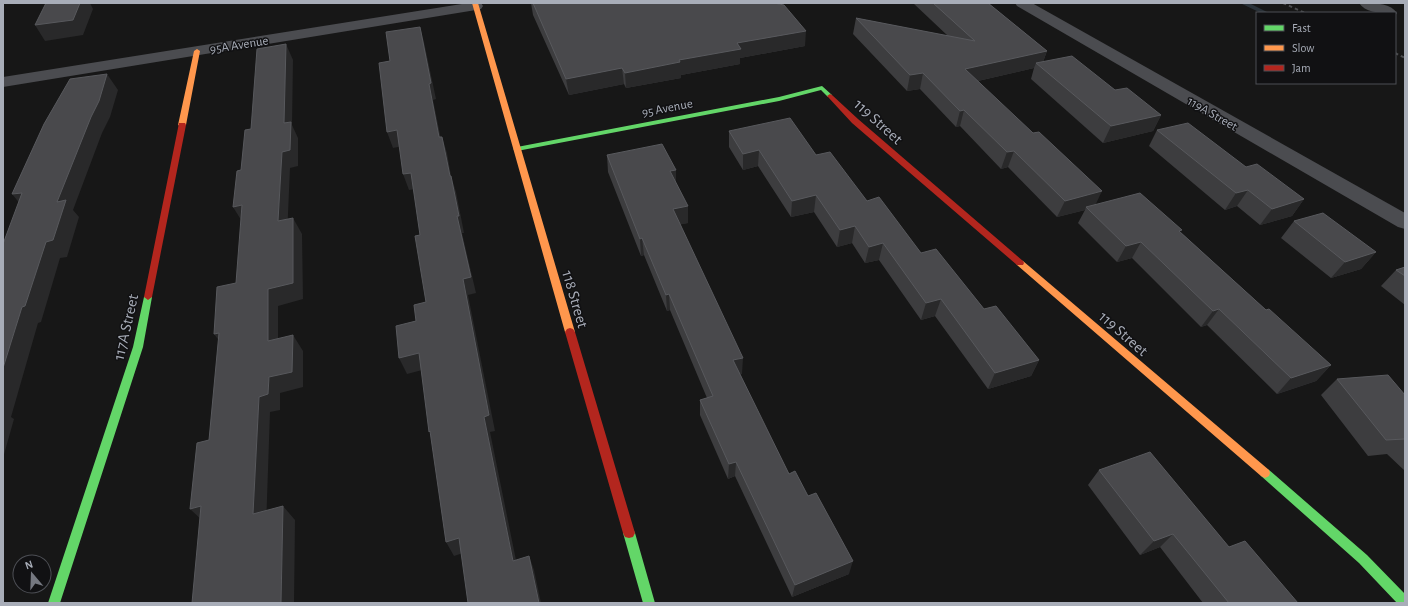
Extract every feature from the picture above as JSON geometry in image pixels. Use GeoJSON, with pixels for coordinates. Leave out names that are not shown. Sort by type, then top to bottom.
{"type":"FeatureCollection","features":[{"type":"Feature","properties":{"kind":"street","name":"119A Street"},"geometry":{"type":"LineString","coordinates":[[1022,3],[1405,222]]}},
{"type":"Feature","properties":{"kind":"street"},"geometry":{"type":"LineString","coordinates":[[1366,3],[1388,12]]}},
{"type":"Feature","properties":{"kind":"street","name":"95A Avenue"},"geometry":{"type":"LineString","coordinates":[[3,82],[476,5]]}},
{"type":"Feature","properties":{"kind":"street","name":"118 Street"},"geometry":{"type":"LineString","coordinates":[[476,5],[649,603]]}},
{"type":"Feature","properties":{"kind":"street","name":"117A Street"},"geometry":{"type":"LineString","coordinates":[[54,603],[138,347],[197,51]]}},
{"type":"Feature","properties":{"kind":"street","name":"95 Avenue"},"geometry":{"type":"LineString","coordinates":[[518,149],[779,99],[822,88]]}},
{"type":"Feature","properties":{"kind":"street","name":"119 Street"},"geometry":{"type":"LineString","coordinates":[[822,88],[855,121],[1318,519],[1363,559],[1405,603]]}},
{"type":"Feature","properties":{"kind":"building"},"geometry":{"type":"Polygon","coordinates":[[[46,3],[80,3],[73,20],[35,25],[46,3]]]}},
{"type":"Feature","properties":{"kind":"building"},"geometry":{"type":"Polygon","coordinates":[[[533,3],[774,3],[784,5],[806,31],[737,43],[741,49],[679,60],[680,62],[625,73],[622,68],[566,79],[533,3]]]}},
{"type":"Feature","properties":{"kind":"building"},"geometry":{"type":"Polygon","coordinates":[[[933,3],[988,3],[1047,51],[965,69],[1033,133],[1039,132],[1102,191],[1065,201],[1014,151],[1007,152],[964,110],[960,111],[923,73],[910,75],[856,18],[975,41],[933,3]]]}},
{"type":"Feature","properties":{"kind":"building"},"geometry":{"type":"Polygon","coordinates":[[[420,27],[431,83],[429,84],[439,137],[442,137],[451,176],[459,216],[457,216],[471,277],[463,279],[489,415],[484,417],[513,561],[529,556],[539,603],[468,603],[459,538],[446,542],[430,431],[429,432],[419,353],[399,358],[396,326],[416,321],[414,305],[426,302],[415,236],[420,235],[411,173],[403,174],[397,130],[387,132],[379,63],[390,61],[386,32],[420,27]]]}},
{"type":"Feature","properties":{"kind":"building"},"geometry":{"type":"Polygon","coordinates":[[[286,44],[284,123],[291,122],[290,150],[282,152],[278,221],[293,218],[293,283],[268,289],[268,341],[293,335],[292,372],[269,377],[268,394],[259,397],[253,514],[283,506],[281,603],[192,603],[201,506],[190,509],[197,443],[209,440],[219,333],[214,334],[217,287],[236,283],[242,205],[233,207],[237,171],[241,170],[245,130],[251,129],[257,49],[286,44]]]}},
{"type":"Feature","properties":{"kind":"building"},"geometry":{"type":"Polygon","coordinates":[[[1072,56],[1115,90],[1127,88],[1161,115],[1111,126],[1036,63],[1072,56]]]}},
{"type":"Feature","properties":{"kind":"building"},"geometry":{"type":"Polygon","coordinates":[[[107,74],[99,101],[91,117],[57,202],[66,200],[53,240],[46,242],[25,306],[22,307],[3,368],[3,244],[22,193],[12,194],[44,124],[70,79],[107,74]]]}},
{"type":"Feature","properties":{"kind":"building"},"geometry":{"type":"Polygon","coordinates":[[[790,118],[816,155],[830,152],[867,201],[879,197],[921,253],[936,249],[984,309],[996,306],[1039,360],[995,373],[941,299],[926,303],[883,243],[869,247],[855,226],[840,230],[816,195],[792,201],[759,150],[743,154],[729,131],[790,118]]]}},
{"type":"Feature","properties":{"kind":"building"},"geometry":{"type":"Polygon","coordinates":[[[1188,123],[1246,167],[1257,164],[1304,199],[1272,209],[1248,190],[1236,193],[1157,130],[1188,123]]]}},
{"type":"Feature","properties":{"kind":"building"},"geometry":{"type":"Polygon","coordinates":[[[662,144],[676,170],[670,171],[688,206],[673,209],[743,358],[733,360],[789,474],[795,471],[808,496],[816,493],[853,561],[795,585],[736,462],[729,464],[700,400],[713,396],[669,294],[666,295],[642,238],[640,239],[607,155],[662,144]]]}},
{"type":"Feature","properties":{"kind":"building"},"geometry":{"type":"Polygon","coordinates":[[[1140,193],[1182,230],[1179,231],[1266,310],[1269,309],[1331,365],[1291,378],[1219,309],[1213,311],[1141,242],[1126,246],[1086,207],[1140,193]]]}},
{"type":"Feature","properties":{"kind":"building"},"geometry":{"type":"Polygon","coordinates":[[[1323,213],[1376,252],[1345,262],[1294,221],[1323,213]]]}},
{"type":"Feature","properties":{"kind":"building"},"geometry":{"type":"Polygon","coordinates":[[[1405,267],[1405,276],[1396,270],[1405,267]]]}},
{"type":"Feature","properties":{"kind":"building"},"geometry":{"type":"Polygon","coordinates":[[[1388,375],[1405,395],[1405,439],[1386,440],[1337,379],[1388,375]]]}},
{"type":"Feature","properties":{"kind":"building"},"geometry":{"type":"Polygon","coordinates":[[[1150,452],[1229,547],[1245,541],[1298,603],[1229,603],[1173,534],[1154,541],[1099,470],[1150,452]]]}},
{"type":"Feature","properties":{"kind":"waterway"},"geometry":{"type":"LineString","coordinates":[[1243,3],[1264,12]]}},
{"type":"Feature","properties":{"kind":"railway"},"geometry":{"type":"LineString","coordinates":[[1283,3],[1303,12]]}},
{"type":"Feature","properties":{"kind":"railway"},"geometry":{"type":"LineString","coordinates":[[1396,54],[1405,58]]}},
{"type":"Feature","properties":{"kind":"traffic: fast"},"geometry":{"type":"LineString","coordinates":[[517,149],[779,99],[822,88],[830,96]]}},
{"type":"Feature","properties":{"kind":"traffic: fast"},"geometry":{"type":"LineString","coordinates":[[54,603],[138,347],[148,297]]}},
{"type":"Feature","properties":{"kind":"traffic: fast"},"geometry":{"type":"LineString","coordinates":[[1265,473],[1363,559],[1405,603]]}},
{"type":"Feature","properties":{"kind":"traffic: fast"},"geometry":{"type":"LineString","coordinates":[[629,533],[649,603]]}},
{"type":"Feature","properties":{"kind":"traffic: slow"},"geometry":{"type":"LineString","coordinates":[[475,3],[570,332]]}},
{"type":"Feature","properties":{"kind":"traffic: slow"},"geometry":{"type":"LineString","coordinates":[[182,125],[197,51]]}},
{"type":"Feature","properties":{"kind":"traffic: slow"},"geometry":{"type":"LineString","coordinates":[[1020,263],[1265,473]]}},
{"type":"Feature","properties":{"kind":"traffic: jam"},"geometry":{"type":"LineString","coordinates":[[830,96],[855,121],[1020,263]]}},
{"type":"Feature","properties":{"kind":"traffic: jam"},"geometry":{"type":"LineString","coordinates":[[148,297],[182,125]]}},
{"type":"Feature","properties":{"kind":"traffic: jam"},"geometry":{"type":"LineString","coordinates":[[570,332],[629,533]]}}]}
